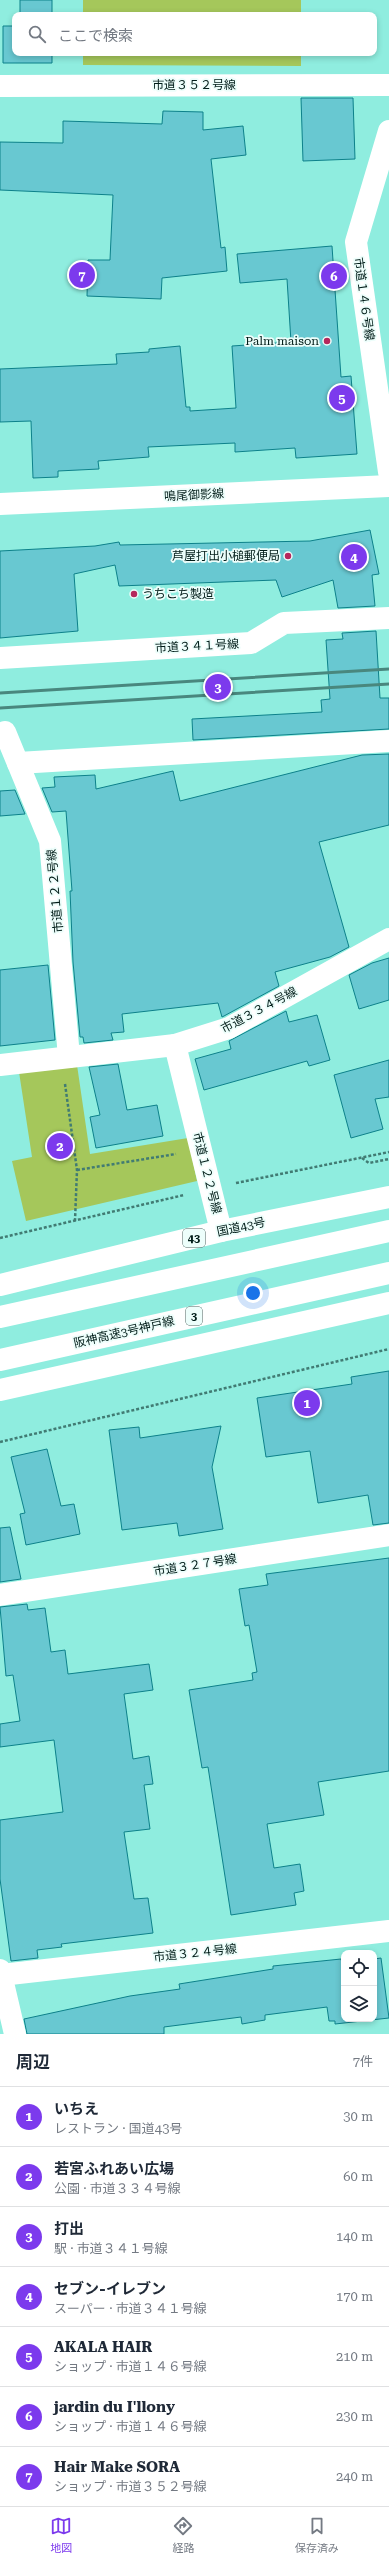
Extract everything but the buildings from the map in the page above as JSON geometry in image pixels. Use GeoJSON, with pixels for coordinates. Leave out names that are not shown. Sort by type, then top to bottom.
{"type":"FeatureCollection","features":[{"type":"Feature","properties":{"kind":"main road","name":"市道３５２号線"},"geometry":{"type":"LineString","coordinates":[[0,86],[389,85]]}},
{"type":"Feature","properties":{"kind":"main road","name":"市道１４６号線"},"geometry":{"type":"LineString","coordinates":[[389,131],[356,242],[389,472]]}},
{"type":"Feature","properties":{"kind":"main road","name":"鳴尾御影線"},"geometry":{"type":"LineString","coordinates":[[0,504],[389,486]]}},
{"type":"Feature","properties":{"kind":"main road","name":"市道３４１号線"},"geometry":{"type":"LineString","coordinates":[[0,658],[252,643],[284,623],[389,618]]}},
{"type":"Feature","properties":{"kind":"main road","name":"市道１２２号線"},"geometry":{"type":"LineString","coordinates":[[5,732],[50,841],[66,1067]]}},
{"type":"Feature","properties":{"kind":"main road"},"geometry":{"type":"LineString","coordinates":[[18,763],[389,741]]}},
{"type":"Feature","properties":{"kind":"main road","name":"市道３３４号線"},"geometry":{"type":"LineString","coordinates":[[0,1065],[66,1067],[175,1045],[229,1028],[389,939]]}},
{"type":"Feature","properties":{"kind":"main road","name":"市道１２２号線"},"geometry":{"type":"LineString","coordinates":[[175,1045],[221,1231]]}},
{"type":"Feature","properties":{"kind":"main road","name":"国道43号"},"geometry":{"type":"LineString","coordinates":[[0,1285],[221,1231],[389,1197]]}},
{"type":"Feature","properties":{"kind":"main road"},"geometry":{"type":"LineString","coordinates":[[0,1317],[389,1231]]}},
{"type":"Feature","properties":{"kind":"main road","name":"阪神高速3号神戸線"},"geometry":{"type":"LineString","coordinates":[[0,1360],[389,1273]]}},
{"type":"Feature","properties":{"kind":"main road"},"geometry":{"type":"LineString","coordinates":[[0,1390],[389,1303]]}},
{"type":"Feature","properties":{"kind":"main road","name":"市道３２７号線"},"geometry":{"type":"LineString","coordinates":[[0,1595],[389,1536]]}},
{"type":"Feature","properties":{"kind":"main road","name":"市道３２４号線"},"geometry":{"type":"LineString","coordinates":[[1,1972],[389,1931]]}},
{"type":"Feature","properties":{"kind":"main road"},"geometry":{"type":"LineString","coordinates":[[1,1972],[15,2034]]}},
{"type":"Feature","properties":{"kind":"path"},"geometry":{"type":"LineString","coordinates":[[66,1067],[77,1170],[75,1221]]}},
{"type":"Feature","properties":{"kind":"path"},"geometry":{"type":"LineString","coordinates":[[77,1170],[201,1150]]}},
{"type":"Feature","properties":{"kind":"path"},"geometry":{"type":"LineString","coordinates":[[361,1158],[369,1163],[389,1159]]}},
{"type":"Feature","properties":{"kind":"path"},"geometry":{"type":"LineString","coordinates":[[0,1442],[389,1349]]}},
{"type":"Feature","properties":{"kind":"green space"},"geometry":{"type":"Polygon","coordinates":[[[83,0],[301,0],[301,12],[83,12],[83,0]]]}},
{"type":"Feature","properties":{"kind":"green space"},"geometry":{"type":"Polygon","coordinates":[[[83,56],[301,56],[301,66],[83,65],[83,56]]]}},
{"type":"Feature","properties":{"kind":"green space"},"geometry":{"type":"Polygon","coordinates":[[[77,1065],[90,1154],[188,1138],[197,1181],[26,1221],[12,1161],[32,1157],[19,1072],[77,1065]]]}},
{"type":"Feature","properties":{"kind":"railway"},"geometry":{"type":"LineString","coordinates":[[0,693],[389,669]]}},
{"type":"Feature","properties":{"kind":"railway"},"geometry":{"type":"LineString","coordinates":[[0,708],[389,684]]}},
{"type":"Feature","properties":{"kind":"place","name":"Hair Make SORA"},"geometry":{"type":"Point","coordinates":[82,275]}},
{"type":"Feature","properties":{"kind":"place","name":"jardin du I'llony"},"geometry":{"type":"Point","coordinates":[334,276]}},
{"type":"Feature","properties":{"kind":"place","name":"Palm maison"},"geometry":{"type":"Point","coordinates":[327,341]}},
{"type":"Feature","properties":{"kind":"place","name":"AKALA HAIR"},"geometry":{"type":"Point","coordinates":[342,398]}},
{"type":"Feature","properties":{"kind":"place","name":"芦屋打出小槌郵便局"},"geometry":{"type":"Point","coordinates":[288,556]}},
{"type":"Feature","properties":{"kind":"place","name":"セブン-イレブン"},"geometry":{"type":"Point","coordinates":[354,557]}},
{"type":"Feature","properties":{"kind":"place","name":"うちこち製造"},"geometry":{"type":"Point","coordinates":[134,594]}},
{"type":"Feature","properties":{"kind":"place","name":"打出"},"geometry":{"type":"Point","coordinates":[218,687]}},
{"type":"Feature","properties":{"kind":"place","name":"若宮ふれあい広場"},"geometry":{"type":"Point","coordinates":[60,1146]}},
{"type":"Feature","properties":{"kind":"place","name":"いちえ"},"geometry":{"type":"Point","coordinates":[307,1403]}}]}
